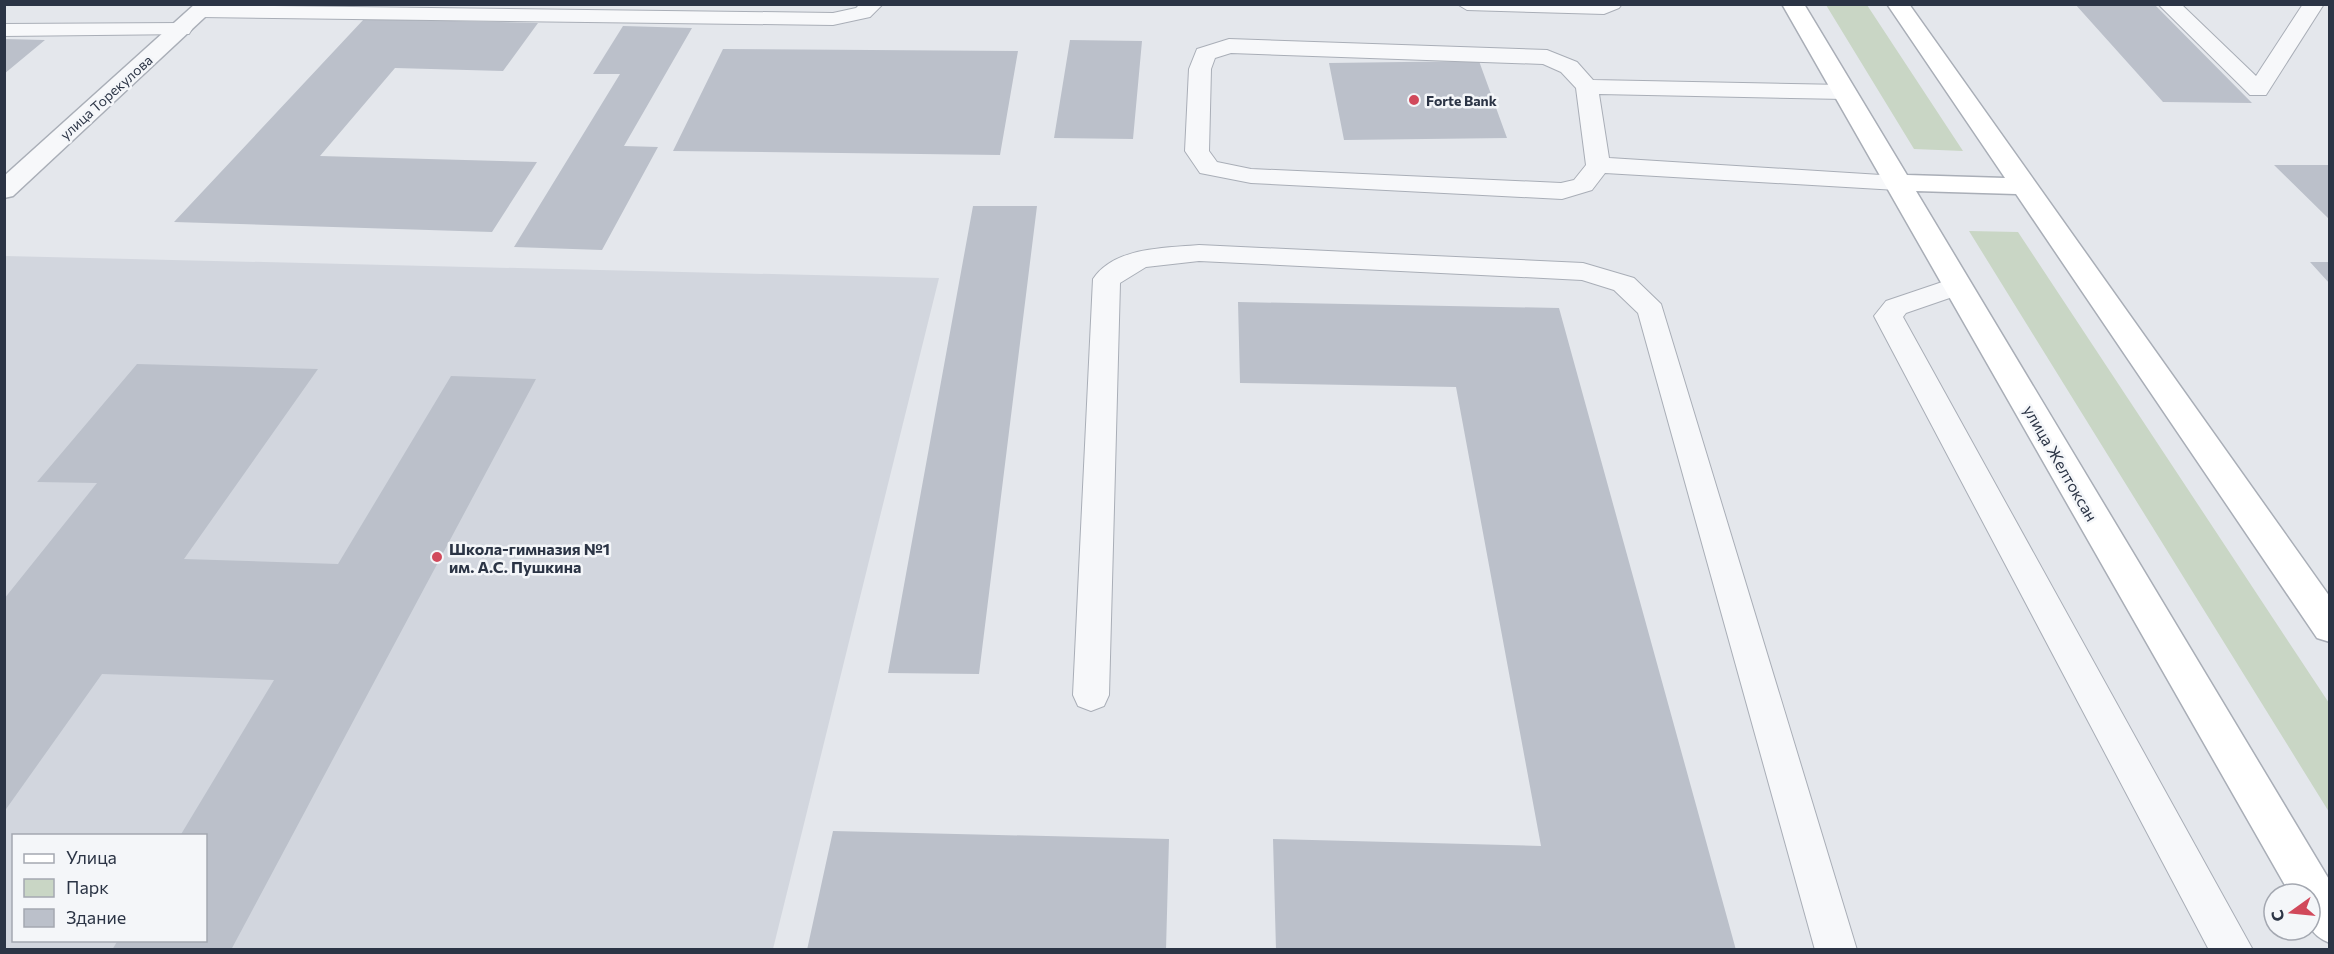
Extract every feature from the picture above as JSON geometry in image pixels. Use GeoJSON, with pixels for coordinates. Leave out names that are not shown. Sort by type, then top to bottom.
{"type":"FeatureCollection","features":[{"type":"Feature","properties":{"kind":"main road","name":"улица Желтоксан"},"geometry":{"type":"LineString","coordinates":[[1793,4],[2330,922]]}},
{"type":"Feature","properties":{"kind":"main road"},"geometry":{"type":"LineString","coordinates":[[1898,4],[2330,627]]}},
{"type":"Feature","properties":{"kind":"main road"},"geometry":{"type":"LineString","coordinates":[[1897,183],[2024,186]]}},
{"type":"Feature","properties":{"kind":"street","name":"улица Торекулова"},"geometry":{"type":"LineString","coordinates":[[4,190],[204,8]]}},
{"type":"Feature","properties":{"kind":"lane"},"geometry":{"type":"LineString","coordinates":[[204,8],[712,11],[833,20],[863,13],[873,4]]}},
{"type":"Feature","properties":{"kind":"lane"},"geometry":{"type":"LineString","coordinates":[[1467,4],[1604,8],[1612,4]]}},
{"type":"Feature","properties":{"kind":"lane"},"geometry":{"type":"LineString","coordinates":[[2168,4],[2258,90],[2314,4]]}},
{"type":"Feature","properties":{"kind":"lane"},"geometry":{"type":"LineString","coordinates":[[4,30],[181,30]]}},
{"type":"Feature","properties":{"kind":"lane"},"geometry":{"type":"LineString","coordinates":[[1229,46],[1547,57],[1569,68],[1587,87],[1598,165],[1583,185],[1562,190],[1251,176],[1209,168],[1197,151],[1200,69],[1205,54],[1229,46]]}},
{"type":"Feature","properties":{"kind":"lane"},"geometry":{"type":"LineString","coordinates":[[1587,87],[1844,92]]}},
{"type":"Feature","properties":{"kind":"lane"},"geometry":{"type":"LineString","coordinates":[[1598,165],[1897,183]]}},
{"type":"Feature","properties":{"kind":"lane"},"geometry":{"type":"LineString","coordinates":[[1091,694],[1107,279],[1139,259],[1199,253],[1583,272],[1624,284],[1651,310],[1836,950]]}},
{"type":"Feature","properties":{"kind":"lane"},"geometry":{"type":"LineString","coordinates":[[1958,286],[1896,307],[1888,316],[2232,950]]}},
{"type":"Feature","properties":{"kind":"shaded area","name":"Школа-гимназия №1 им. А.С. Пушкина"},"geometry":{"type":"Polygon","coordinates":[[[5,256],[939,278],[773,949],[5,950],[5,256]]]}},
{"type":"Feature","properties":{"kind":"green space"},"geometry":{"type":"Polygon","coordinates":[[[1826,5],[1867,5],[1963,151],[1914,149],[1826,5]]]}},
{"type":"Feature","properties":{"kind":"green space"},"geometry":{"type":"Polygon","coordinates":[[[1969,231],[2018,232],[2329,703],[2329,812],[1969,231]]]}},
{"type":"Feature","properties":{"kind":"building"},"geometry":{"type":"Polygon","coordinates":[[[2075,4],[2154,4],[2252,103],[2163,102],[2075,4]]]}},
{"type":"Feature","properties":{"kind":"building"},"geometry":{"type":"Polygon","coordinates":[[[364,19],[538,23],[503,71],[395,68],[320,156],[537,162],[492,232],[174,222],[364,19]]]}},
{"type":"Feature","properties":{"kind":"building"},"geometry":{"type":"Polygon","coordinates":[[[623,26],[692,28],[624,146],[658,147],[602,250],[514,247],[620,74],[593,74],[623,26]]]}},
{"type":"Feature","properties":{"kind":"building"},"geometry":{"type":"Polygon","coordinates":[[[4,39],[45,40],[4,74],[4,39]]]}},
{"type":"Feature","properties":{"kind":"building"},"geometry":{"type":"Polygon","coordinates":[[[1070,40],[1142,41],[1133,139],[1054,138],[1070,40]]]}},
{"type":"Feature","properties":{"kind":"building"},"geometry":{"type":"Polygon","coordinates":[[[723,49],[1018,51],[1000,155],[673,151],[723,49]]]}},
{"type":"Feature","properties":{"kind":"building"},"geometry":{"type":"Polygon","coordinates":[[[1479,61],[1507,138],[1344,140],[1329,63],[1479,61]]]}},
{"type":"Feature","properties":{"kind":"building"},"geometry":{"type":"Polygon","coordinates":[[[2274,165],[2330,165],[2330,220],[2274,165]]]}},
{"type":"Feature","properties":{"kind":"building"},"geometry":{"type":"Polygon","coordinates":[[[973,206],[1037,206],[979,674],[888,673],[973,206]]]}},
{"type":"Feature","properties":{"kind":"building"},"geometry":{"type":"Polygon","coordinates":[[[2310,262],[2330,262],[2330,284],[2310,262]]]}},
{"type":"Feature","properties":{"kind":"building"},"geometry":{"type":"Polygon","coordinates":[[[1238,302],[1559,308],[1736,950],[1276,950],[1273,839],[1541,846],[1456,387],[1240,383],[1238,302]]]}},
{"type":"Feature","properties":{"kind":"building","name":"Школа-гимназия №1 им. А.С. Пушкина"},"geometry":{"type":"Polygon","coordinates":[[[137,364],[318,369],[184,559],[338,564],[451,376],[536,379],[231,950],[112,950],[117,942],[207,942],[207,834],[181,834],[274,680],[102,674],[4,812],[4,599],[97,483],[37,482],[137,364]]]}},
{"type":"Feature","properties":{"kind":"building"},"geometry":{"type":"Polygon","coordinates":[[[833,831],[1169,839],[1166,950],[807,950],[833,831]]]}},
{"type":"Feature","properties":{"kind":"place","name":"Forte Bank"},"geometry":{"type":"Point","coordinates":[1414,100]}},
{"type":"Feature","properties":{"kind":"place","name":"Школа-гимназия №1 им. А.С. Пушкина"},"geometry":{"type":"Point","coordinates":[437,557]}}]}
